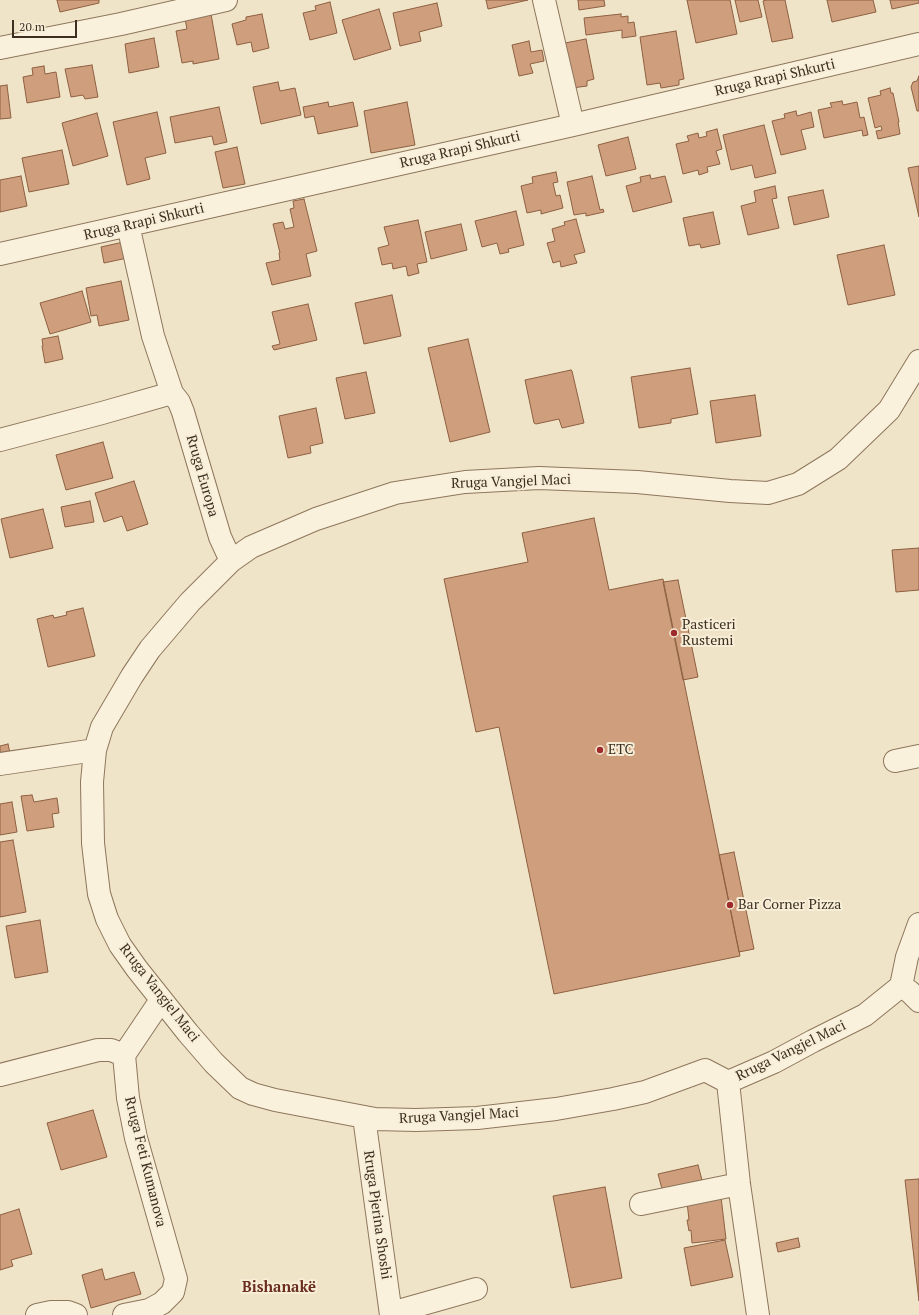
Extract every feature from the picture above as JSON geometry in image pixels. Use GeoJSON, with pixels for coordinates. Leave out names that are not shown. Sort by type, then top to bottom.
{"type":"FeatureCollection","features":[{"type":"Feature","properties":{"kind":"street"},"geometry":{"type":"LineString","coordinates":[[0,48],[120,24],[226,0]]}},
{"type":"Feature","properties":{"kind":"street"},"geometry":{"type":"LineString","coordinates":[[544,0],[573,125]]}},
{"type":"Feature","properties":{"kind":"street","name":"Rruga Rrapi Shkurti"},"geometry":{"type":"LineString","coordinates":[[0,254],[573,125],[919,44]]}},
{"type":"Feature","properties":{"kind":"street","name":"Rruga Europa"},"geometry":{"type":"LineString","coordinates":[[128,225],[153,336],[172,392],[179,402],[183,412],[220,537],[231,561]]}},
{"type":"Feature","properties":{"kind":"street","name":"Rruga Vangjel Maci"},"geometry":{"type":"LineString","coordinates":[[901,986],[865,1015],[774,1062],[728,1082],[705,1070],[638,1094],[606,1101],[537,1112],[477,1118],[416,1120],[375,1119],[275,1100],[240,1088],[214,1063],[161,1000],[120,945],[107,919],[99,894],[93,843],[92,782],[95,750],[102,727],[120,694],[150,649],[195,597],[231,561],[251,547],[316,518],[395,493],[465,482],[538,478],[637,482],[768,493],[798,484],[838,459],[889,410],[919,361]]}},
{"type":"Feature","properties":{"kind":"street"},"geometry":{"type":"LineString","coordinates":[[0,440],[102,413],[172,392]]}},
{"type":"Feature","properties":{"kind":"street"},"geometry":{"type":"LineString","coordinates":[[0,764],[95,750]]}},
{"type":"Feature","properties":{"kind":"street"},"geometry":{"type":"LineString","coordinates":[[895,761],[919,756]]}},
{"type":"Feature","properties":{"kind":"street"},"geometry":{"type":"LineString","coordinates":[[919,924],[907,957],[901,986],[919,1001]]}},
{"type":"Feature","properties":{"kind":"street"},"geometry":{"type":"LineString","coordinates":[[0,1075],[98,1050],[111,1050],[124,1055],[161,1000]]}},
{"type":"Feature","properties":{"kind":"street","name":"Rruga Feti Kumanova"},"geometry":{"type":"LineString","coordinates":[[124,1055],[128,1098],[136,1138],[176,1279],[173,1292],[162,1303],[148,1310],[124,1315]]}},
{"type":"Feature","properties":{"kind":"street"},"geometry":{"type":"LineString","coordinates":[[728,1082],[739,1184],[758,1315]]}},
{"type":"Feature","properties":{"kind":"street","name":"Rruga Pjerina Shoshi"},"geometry":{"type":"LineString","coordinates":[[364,1117],[391,1314],[476,1289]]}},
{"type":"Feature","properties":{"kind":"street"},"geometry":{"type":"LineString","coordinates":[[641,1204],[739,1184]]}},
{"type":"Feature","properties":{"kind":"street"},"geometry":{"type":"LineString","coordinates":[[37,1315],[51,1312],[68,1312],[76,1315]]}},
{"type":"Feature","properties":{"kind":"building"},"geometry":{"type":"Polygon","coordinates":[[[57,0],[99,0],[99,3],[60,12],[57,0]]]}},
{"type":"Feature","properties":{"kind":"building"},"geometry":{"type":"Polygon","coordinates":[[[486,0],[528,0],[488,9],[486,0]]]}},
{"type":"Feature","properties":{"kind":"building"},"geometry":{"type":"Polygon","coordinates":[[[578,0],[604,0],[605,6],[579,10],[578,0]]]}},
{"type":"Feature","properties":{"kind":"building"},"geometry":{"type":"Polygon","coordinates":[[[687,0],[730,0],[737,34],[696,43],[687,0]]]}},
{"type":"Feature","properties":{"kind":"building"},"geometry":{"type":"Polygon","coordinates":[[[735,0],[758,0],[762,17],[740,22],[735,0]]]}},
{"type":"Feature","properties":{"kind":"building"},"geometry":{"type":"Polygon","coordinates":[[[785,0],[793,38],[772,42],[763,1],[785,0]]]}},
{"type":"Feature","properties":{"kind":"building"},"geometry":{"type":"Polygon","coordinates":[[[827,0],[873,0],[876,12],[832,22],[827,0]]]}},
{"type":"Feature","properties":{"kind":"building"},"geometry":{"type":"Polygon","coordinates":[[[890,0],[919,0],[919,3],[892,9],[890,0]]]}},
{"type":"Feature","properties":{"kind":"building"},"geometry":{"type":"Polygon","coordinates":[[[330,2],[337,33],[310,40],[303,13],[316,10],[315,6],[330,2]]]}},
{"type":"Feature","properties":{"kind":"building"},"geometry":{"type":"Polygon","coordinates":[[[437,3],[442,26],[419,32],[421,41],[400,46],[393,13],[437,3]]]}},
{"type":"Feature","properties":{"kind":"building"},"geometry":{"type":"Polygon","coordinates":[[[379,9],[391,49],[354,60],[342,20],[379,9]]]}},
{"type":"Feature","properties":{"kind":"building"},"geometry":{"type":"Polygon","coordinates":[[[211,14],[219,59],[193,64],[193,61],[182,63],[176,31],[187,29],[185,19],[211,14]]]}},
{"type":"Feature","properties":{"kind":"building"},"geometry":{"type":"Polygon","coordinates":[[[262,14],[269,48],[253,52],[251,42],[237,45],[232,24],[246,20],[246,17],[262,14]]]}},
{"type":"Feature","properties":{"kind":"building"},"geometry":{"type":"Polygon","coordinates":[[[621,14],[621,17],[628,16],[628,23],[634,22],[636,36],[622,38],[622,30],[586,35],[584,18],[621,14]]]}},
{"type":"Feature","properties":{"kind":"building"},"geometry":{"type":"Polygon","coordinates":[[[676,31],[684,79],[679,80],[679,85],[661,88],[660,83],[647,85],[640,37],[676,31]]]}},
{"type":"Feature","properties":{"kind":"building"},"geometry":{"type":"Polygon","coordinates":[[[154,38],[159,67],[129,73],[125,44],[154,38]]]}},
{"type":"Feature","properties":{"kind":"building"},"geometry":{"type":"Polygon","coordinates":[[[586,39],[594,79],[587,81],[587,86],[572,88],[565,43],[586,39]]]}},
{"type":"Feature","properties":{"kind":"building"},"geometry":{"type":"Polygon","coordinates":[[[529,41],[531,52],[542,50],[544,61],[530,64],[533,73],[519,76],[512,45],[529,41]]]}},
{"type":"Feature","properties":{"kind":"building"},"geometry":{"type":"Polygon","coordinates":[[[92,65],[98,97],[85,99],[83,95],[71,97],[65,69],[92,65]]]}},
{"type":"Feature","properties":{"kind":"building"},"geometry":{"type":"Polygon","coordinates":[[[44,66],[45,74],[56,72],[60,97],[27,103],[23,77],[33,75],[32,68],[44,66]]]}},
{"type":"Feature","properties":{"kind":"building"},"geometry":{"type":"Polygon","coordinates":[[[919,76],[919,111],[917,111],[911,87],[913,82],[917,81],[919,76]]]}},
{"type":"Feature","properties":{"kind":"building"},"geometry":{"type":"Polygon","coordinates":[[[278,82],[280,91],[295,88],[301,115],[261,124],[253,87],[278,82]]]}},
{"type":"Feature","properties":{"kind":"building"},"geometry":{"type":"Polygon","coordinates":[[[7,85],[11,118],[0,119],[0,86],[7,85]]]}},
{"type":"Feature","properties":{"kind":"building"},"geometry":{"type":"Polygon","coordinates":[[[890,88],[891,93],[893,93],[900,134],[878,139],[876,131],[882,130],[881,126],[875,128],[868,98],[881,95],[880,91],[890,88]]]}},
{"type":"Feature","properties":{"kind":"building"},"geometry":{"type":"Polygon","coordinates":[[[842,101],[843,105],[857,102],[860,118],[864,117],[868,135],[863,136],[862,130],[824,138],[818,110],[832,107],[830,103],[842,101]]]}},
{"type":"Feature","properties":{"kind":"building"},"geometry":{"type":"Polygon","coordinates":[[[328,102],[329,107],[353,102],[358,126],[318,134],[314,116],[305,118],[303,107],[328,102]]]}},
{"type":"Feature","properties":{"kind":"building"},"geometry":{"type":"Polygon","coordinates":[[[407,102],[415,145],[371,153],[364,111],[407,102]]]}},
{"type":"Feature","properties":{"kind":"building"},"geometry":{"type":"Polygon","coordinates":[[[219,107],[227,142],[214,145],[212,136],[175,143],[170,117],[219,107]]]}},
{"type":"Feature","properties":{"kind":"building"},"geometry":{"type":"Polygon","coordinates":[[[796,111],[797,116],[811,112],[814,127],[801,130],[806,149],[781,155],[772,121],[785,118],[784,114],[796,111]]]}},
{"type":"Feature","properties":{"kind":"building"},"geometry":{"type":"Polygon","coordinates":[[[157,112],[166,153],[145,158],[150,179],[127,185],[113,122],[157,112]]]}},
{"type":"Feature","properties":{"kind":"building"},"geometry":{"type":"Polygon","coordinates":[[[97,113],[108,156],[73,166],[62,123],[97,113]]]}},
{"type":"Feature","properties":{"kind":"building"},"geometry":{"type":"Polygon","coordinates":[[[764,125],[776,173],[755,178],[752,165],[731,170],[723,135],[764,125]]]}},
{"type":"Feature","properties":{"kind":"building"},"geometry":{"type":"Polygon","coordinates":[[[717,129],[722,149],[716,151],[720,164],[707,167],[708,172],[699,175],[698,170],[683,174],[676,144],[689,141],[687,136],[698,133],[699,138],[707,136],[706,132],[717,129]]]}},
{"type":"Feature","properties":{"kind":"building"},"geometry":{"type":"Polygon","coordinates":[[[628,137],[636,169],[606,176],[598,145],[628,137]]]}},
{"type":"Feature","properties":{"kind":"building"},"geometry":{"type":"Polygon","coordinates":[[[237,147],[245,184],[223,188],[215,152],[237,147]]]}},
{"type":"Feature","properties":{"kind":"building"},"geometry":{"type":"Polygon","coordinates":[[[62,150],[69,184],[29,192],[22,158],[62,150]]]}},
{"type":"Feature","properties":{"kind":"building"},"geometry":{"type":"Polygon","coordinates":[[[919,166],[919,217],[908,168],[919,166]]]}},
{"type":"Feature","properties":{"kind":"building"},"geometry":{"type":"Polygon","coordinates":[[[556,172],[558,182],[553,183],[556,196],[560,195],[563,208],[541,214],[541,210],[527,213],[521,186],[533,183],[532,177],[556,172]]]}},
{"type":"Feature","properties":{"kind":"building"},"geometry":{"type":"Polygon","coordinates":[[[650,175],[651,179],[665,176],[672,202],[633,212],[626,186],[641,182],[640,177],[650,175]]]}},
{"type":"Feature","properties":{"kind":"building"},"geometry":{"type":"Polygon","coordinates":[[[21,176],[27,206],[0,212],[0,180],[21,176]]]}},
{"type":"Feature","properties":{"kind":"building"},"geometry":{"type":"Polygon","coordinates":[[[592,176],[600,210],[603,209],[604,212],[586,216],[586,213],[574,215],[567,182],[592,176]]]}},
{"type":"Feature","properties":{"kind":"building"},"geometry":{"type":"Polygon","coordinates":[[[775,186],[777,198],[772,199],[779,228],[748,235],[741,206],[756,202],[754,191],[775,186]]]}},
{"type":"Feature","properties":{"kind":"building"},"geometry":{"type":"Polygon","coordinates":[[[823,190],[829,217],[794,225],[788,197],[823,190]]]}},
{"type":"Feature","properties":{"kind":"building"},"geometry":{"type":"Polygon","coordinates":[[[304,199],[317,251],[306,254],[311,276],[272,285],[266,263],[280,260],[280,253],[273,224],[283,222],[285,229],[294,227],[290,209],[294,208],[293,201],[304,199]]]}},
{"type":"Feature","properties":{"kind":"building"},"geometry":{"type":"Polygon","coordinates":[[[516,211],[524,245],[508,249],[509,252],[500,254],[497,243],[482,247],[475,221],[516,211]]]}},
{"type":"Feature","properties":{"kind":"building"},"geometry":{"type":"Polygon","coordinates":[[[713,212],[720,244],[701,248],[700,244],[689,246],[683,218],[713,212]]]}},
{"type":"Feature","properties":{"kind":"building"},"geometry":{"type":"Polygon","coordinates":[[[576,219],[585,252],[574,255],[577,263],[561,267],[560,261],[553,263],[547,243],[555,241],[552,229],[565,225],[564,222],[576,219]]]}},
{"type":"Feature","properties":{"kind":"building"},"geometry":{"type":"Polygon","coordinates":[[[418,220],[427,262],[417,264],[419,273],[408,276],[406,266],[393,269],[392,263],[382,265],[378,248],[389,245],[384,227],[418,220]]]}},
{"type":"Feature","properties":{"kind":"building"},"geometry":{"type":"Polygon","coordinates":[[[461,224],[467,250],[431,259],[425,232],[461,224]]]}},
{"type":"Feature","properties":{"kind":"building"},"geometry":{"type":"Polygon","coordinates":[[[128,241],[132,257],[104,263],[101,247],[128,241]]]}},
{"type":"Feature","properties":{"kind":"building"},"geometry":{"type":"Polygon","coordinates":[[[884,245],[895,295],[848,305],[837,255],[884,245]]]}},
{"type":"Feature","properties":{"kind":"building"},"geometry":{"type":"Polygon","coordinates":[[[121,281],[129,320],[99,326],[97,315],[91,316],[86,288],[121,281]]]}},
{"type":"Feature","properties":{"kind":"building"},"geometry":{"type":"Polygon","coordinates":[[[82,291],[91,322],[50,334],[40,303],[82,291]]]}},
{"type":"Feature","properties":{"kind":"building"},"geometry":{"type":"Polygon","coordinates":[[[392,295],[401,336],[364,344],[355,303],[392,295]]]}},
{"type":"Feature","properties":{"kind":"building"},"geometry":{"type":"Polygon","coordinates":[[[308,304],[317,340],[274,350],[272,346],[280,344],[272,312],[308,304]]]}},
{"type":"Feature","properties":{"kind":"building"},"geometry":{"type":"Polygon","coordinates":[[[58,336],[63,359],[45,363],[42,339],[58,336]]]}},
{"type":"Feature","properties":{"kind":"building"},"geometry":{"type":"Polygon","coordinates":[[[468,339],[490,432],[450,442],[428,348],[468,339]]]}},
{"type":"Feature","properties":{"kind":"building"},"geometry":{"type":"Polygon","coordinates":[[[690,368],[698,414],[671,419],[671,423],[639,428],[631,377],[690,368]]]}},
{"type":"Feature","properties":{"kind":"building"},"geometry":{"type":"Polygon","coordinates":[[[571,370],[584,423],[562,428],[559,419],[536,424],[534,423],[525,380],[571,370]]]}},
{"type":"Feature","properties":{"kind":"building"},"geometry":{"type":"Polygon","coordinates":[[[366,372],[375,413],[345,419],[336,378],[366,372]]]}},
{"type":"Feature","properties":{"kind":"building"},"geometry":{"type":"Polygon","coordinates":[[[755,395],[761,436],[716,443],[710,401],[755,395]]]}},
{"type":"Feature","properties":{"kind":"building"},"geometry":{"type":"Polygon","coordinates":[[[316,408],[323,443],[310,446],[311,453],[288,458],[279,416],[316,408]]]}},
{"type":"Feature","properties":{"kind":"building"},"geometry":{"type":"Polygon","coordinates":[[[103,442],[113,478],[66,490],[56,455],[103,442]]]}},
{"type":"Feature","properties":{"kind":"building"},"geometry":{"type":"Polygon","coordinates":[[[134,481],[148,524],[127,531],[122,516],[104,522],[95,493],[134,481]]]}},
{"type":"Feature","properties":{"kind":"building"},"geometry":{"type":"Polygon","coordinates":[[[90,501],[94,522],[65,527],[61,507],[90,501]]]}},
{"type":"Feature","properties":{"kind":"building"},"geometry":{"type":"Polygon","coordinates":[[[43,509],[53,548],[10,558],[1,519],[43,509]]]}},
{"type":"Feature","properties":{"kind":"building","name":"ETC"},"geometry":{"type":"Polygon","coordinates":[[[594,518],[609,590],[663,579],[740,956],[554,994],[499,727],[476,732],[444,579],[528,562],[522,533],[594,518]]]}},
{"type":"Feature","properties":{"kind":"building"},"geometry":{"type":"Polygon","coordinates":[[[919,548],[919,590],[896,592],[892,550],[919,548]]]}},
{"type":"Feature","properties":{"kind":"building"},"geometry":{"type":"Polygon","coordinates":[[[678,580],[698,677],[683,680],[663,582],[678,580]]]}},
{"type":"Feature","properties":{"kind":"building"},"geometry":{"type":"Polygon","coordinates":[[[83,608],[95,656],[48,667],[37,619],[53,615],[54,618],[67,615],[66,612],[83,608]]]}},
{"type":"Feature","properties":{"kind":"building"},"geometry":{"type":"Polygon","coordinates":[[[8,744],[10,753],[0,755],[0,746],[8,744]]]}},
{"type":"Feature","properties":{"kind":"building"},"geometry":{"type":"Polygon","coordinates":[[[32,795],[34,802],[57,798],[59,813],[52,814],[54,827],[27,831],[21,796],[32,795]]]}},
{"type":"Feature","properties":{"kind":"building"},"geometry":{"type":"Polygon","coordinates":[[[12,802],[17,832],[0,835],[0,804],[12,802]]]}},
{"type":"Feature","properties":{"kind":"building"},"geometry":{"type":"Polygon","coordinates":[[[13,840],[26,912],[0,917],[0,842],[13,840]]]}},
{"type":"Feature","properties":{"kind":"building"},"geometry":{"type":"Polygon","coordinates":[[[734,852],[754,949],[739,952],[719,855],[734,852]]]}},
{"type":"Feature","properties":{"kind":"building"},"geometry":{"type":"Polygon","coordinates":[[[40,920],[48,972],[15,978],[6,926],[40,920]]]}},
{"type":"Feature","properties":{"kind":"building"},"geometry":{"type":"Polygon","coordinates":[[[93,1110],[107,1157],[61,1170],[47,1123],[93,1110]]]}},
{"type":"Feature","properties":{"kind":"building"},"geometry":{"type":"Polygon","coordinates":[[[698,1165],[702,1180],[662,1189],[658,1174],[698,1165]]]}},
{"type":"Feature","properties":{"kind":"building"},"geometry":{"type":"Polygon","coordinates":[[[919,1179],[919,1301],[905,1180],[919,1179]]]}},
{"type":"Feature","properties":{"kind":"building"},"geometry":{"type":"Polygon","coordinates":[[[605,1187],[622,1278],[571,1288],[553,1196],[605,1187]]]}},
{"type":"Feature","properties":{"kind":"building"},"geometry":{"type":"Polygon","coordinates":[[[721,1197],[726,1239],[692,1243],[691,1230],[689,1231],[687,1220],[689,1220],[687,1202],[721,1197]]]}},
{"type":"Feature","properties":{"kind":"building"},"geometry":{"type":"Polygon","coordinates":[[[19,1209],[32,1254],[11,1260],[13,1266],[0,1270],[0,1215],[19,1209]]]}},
{"type":"Feature","properties":{"kind":"building"},"geometry":{"type":"Polygon","coordinates":[[[798,1238],[800,1247],[778,1252],[776,1243],[798,1238]]]}},
{"type":"Feature","properties":{"kind":"building"},"geometry":{"type":"Polygon","coordinates":[[[725,1240],[733,1277],[691,1286],[684,1248],[725,1240]]]}},
{"type":"Feature","properties":{"kind":"building"},"geometry":{"type":"Polygon","coordinates":[[[102,1269],[105,1280],[134,1272],[141,1294],[91,1308],[82,1275],[102,1269]]]}},
{"type":"Feature","properties":{"kind":"place","name":"Pasticeri Rustemi"},"geometry":{"type":"Point","coordinates":[674,633]}},
{"type":"Feature","properties":{"kind":"place","name":"ETC"},"geometry":{"type":"Point","coordinates":[600,750]}},
{"type":"Feature","properties":{"kind":"place","name":"Bar Corner Pizza"},"geometry":{"type":"Point","coordinates":[730,905]}},
{"type":"Feature","properties":{"kind":"district","name":"Bishanakë"},"geometry":{"type":"Point","coordinates":[279,1288]}}]}
